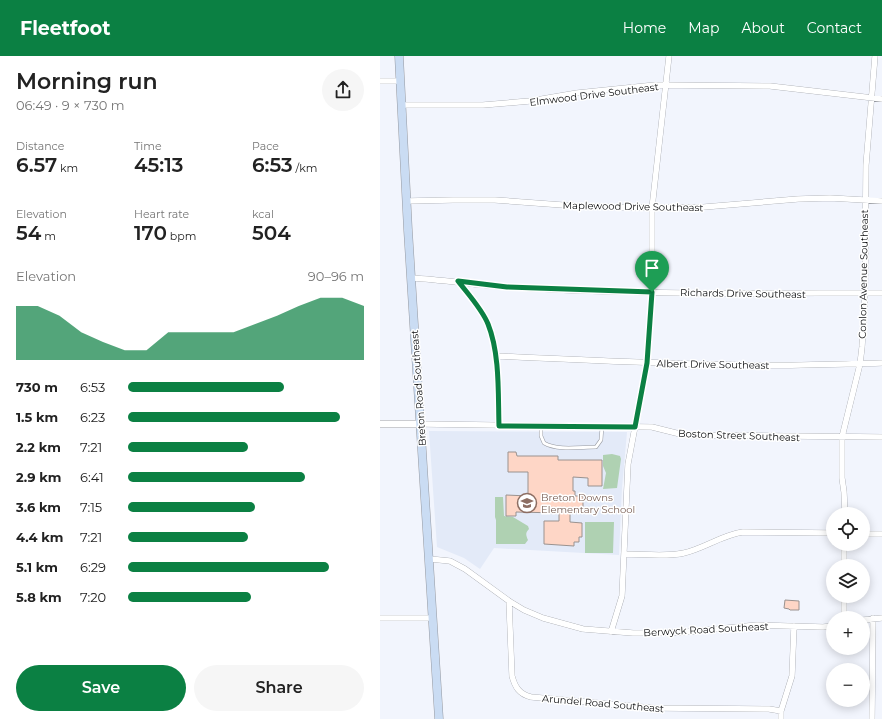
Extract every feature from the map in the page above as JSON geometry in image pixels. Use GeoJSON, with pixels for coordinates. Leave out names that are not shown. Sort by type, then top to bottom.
{"type":"FeatureCollection","features":[{"type":"Feature","properties":{"kind":"main road","name":"Breton Road Southeast"},"geometry":{"type":"LineString","coordinates":[[399,56],[439,719]]}},
{"type":"Feature","properties":{"kind":"street"},"geometry":{"type":"LineString","coordinates":[[610,632],[622,596],[628,464],[647,363],[652,292],[652,208],[668,56]]}},
{"type":"Feature","properties":{"kind":"street","name":"Conlon Avenue Southeast"},"geometry":{"type":"LineString","coordinates":[[845,507],[842,478],[842,437],[860,364],[865,293],[866,165],[875,56]]}},
{"type":"Feature","properties":{"kind":"street"},"geometry":{"type":"LineString","coordinates":[[380,81],[400,81]]}},
{"type":"Feature","properties":{"kind":"street","name":"Elmwood Drive Southeast"},"geometry":{"type":"LineString","coordinates":[[401,105],[483,105],[530,101],[577,93],[666,86],[770,86],[882,98]]}},
{"type":"Feature","properties":{"kind":"street","name":"Maplewood Drive Southeast"},"geometry":{"type":"LineString","coordinates":[[407,201],[495,200],[576,206],[652,208],[704,207],[798,199],[830,198],[882,201]]}},
{"type":"Feature","properties":{"kind":"street","name":"Richards Drive Southeast"},"geometry":{"type":"LineString","coordinates":[[412,278],[458,281],[507,287],[652,292],[751,294],[882,293]]}},
{"type":"Feature","properties":{"kind":"street"},"geometry":{"type":"LineString","coordinates":[[458,281],[488,323],[496,356],[499,426]]}},
{"type":"Feature","properties":{"kind":"street","name":"Albert Drive Southeast"},"geometry":{"type":"LineString","coordinates":[[496,356],[647,363],[807,365],[882,363]]}},
{"type":"Feature","properties":{"kind":"street","name":"Boston Street Southeast"},"geometry":{"type":"LineString","coordinates":[[380,424],[652,427],[684,435],[882,438]]}},
{"type":"Feature","properties":{"kind":"street"},"geometry":{"type":"LineString","coordinates":[[625,554],[682,554],[700,548],[719,538],[733,533],[826,533]]}},
{"type":"Feature","properties":{"kind":"street"},"geometry":{"type":"LineString","coordinates":[[870,534],[882,534]]}},
{"type":"Feature","properties":{"kind":"street","name":"Berwyck Road Southeast"},"geometry":{"type":"LineString","coordinates":[[430,560],[450,561],[465,569],[524,610],[564,625],[583,629],[633,633],[686,632],[757,625],[826,626]]}},
{"type":"Feature","properties":{"kind":"street","name":"Arundel Road Southeast"},"geometry":{"type":"LineString","coordinates":[[509,601],[512,676],[517,690],[523,695],[530,697],[654,708],[769,709],[781,711]]}},
{"type":"Feature","properties":{"kind":"street"},"geometry":{"type":"LineString","coordinates":[[380,618],[433,618]]}},
{"type":"Feature","properties":{"kind":"street"},"geometry":{"type":"LineString","coordinates":[[872,719],[873,618]]}},
{"type":"Feature","properties":{"kind":"street"},"geometry":{"type":"LineString","coordinates":[[870,619],[882,618]]}},
{"type":"Feature","properties":{"kind":"street"},"geometry":{"type":"LineString","coordinates":[[782,719],[781,711],[792,676],[794,626]]}},
{"type":"Feature","properties":{"kind":"lane"},"geometry":{"type":"LineString","coordinates":[[541,426],[541,436],[544,443],[550,446],[571,447],[596,447],[601,440],[602,426]]}},
{"type":"Feature","properties":{"kind":"shaded area","name":"Breton Downs Elementary School"},"geometry":{"type":"Polygon","coordinates":[[[429,431],[627,432],[622,488],[619,555],[494,548],[480,569],[464,558],[437,547],[429,431]]]}},
{"type":"Feature","properties":{"kind":"green space"},"geometry":{"type":"Polygon","coordinates":[[[612,454],[620,456],[621,459],[617,488],[603,489],[606,473],[603,466],[603,455],[612,454]]]}},
{"type":"Feature","properties":{"kind":"green space"},"geometry":{"type":"Polygon","coordinates":[[[495,497],[503,497],[504,516],[513,517],[528,526],[529,529],[526,534],[528,540],[525,544],[496,544],[495,497]]]}},
{"type":"Feature","properties":{"kind":"green space"},"geometry":{"type":"Polygon","coordinates":[[[585,522],[614,522],[613,553],[585,553],[585,522]]]}},
{"type":"Feature","properties":{"kind":"building","name":"Breton Downs Elementary School"},"geometry":{"type":"Polygon","coordinates":[[[508,452],[516,452],[517,456],[558,456],[558,460],[602,460],[602,486],[588,486],[588,478],[573,477],[573,491],[575,491],[575,496],[583,496],[583,512],[570,512],[570,522],[582,523],[582,537],[579,537],[579,542],[574,542],[574,546],[544,544],[544,521],[559,521],[559,513],[516,512],[516,516],[506,516],[506,495],[528,496],[528,472],[508,472],[508,452]]]}},
{"type":"Feature","properties":{"kind":"building"},"geometry":{"type":"Polygon","coordinates":[[[785,600],[799,601],[799,610],[784,608],[785,600]]]}},
{"type":"Feature","properties":{"kind":"place","name":"Breton Downs Elementary School"},"geometry":{"type":"Point","coordinates":[527,503]}},
{"type":"Feature","properties":{"kind":"route"},"geometry":{"type":"LineString","coordinates":[[458,281],[507,287],[652,292],[647,363],[635,427],[499,426],[496,356],[493,340],[488,323],[458,281]]}}]}
